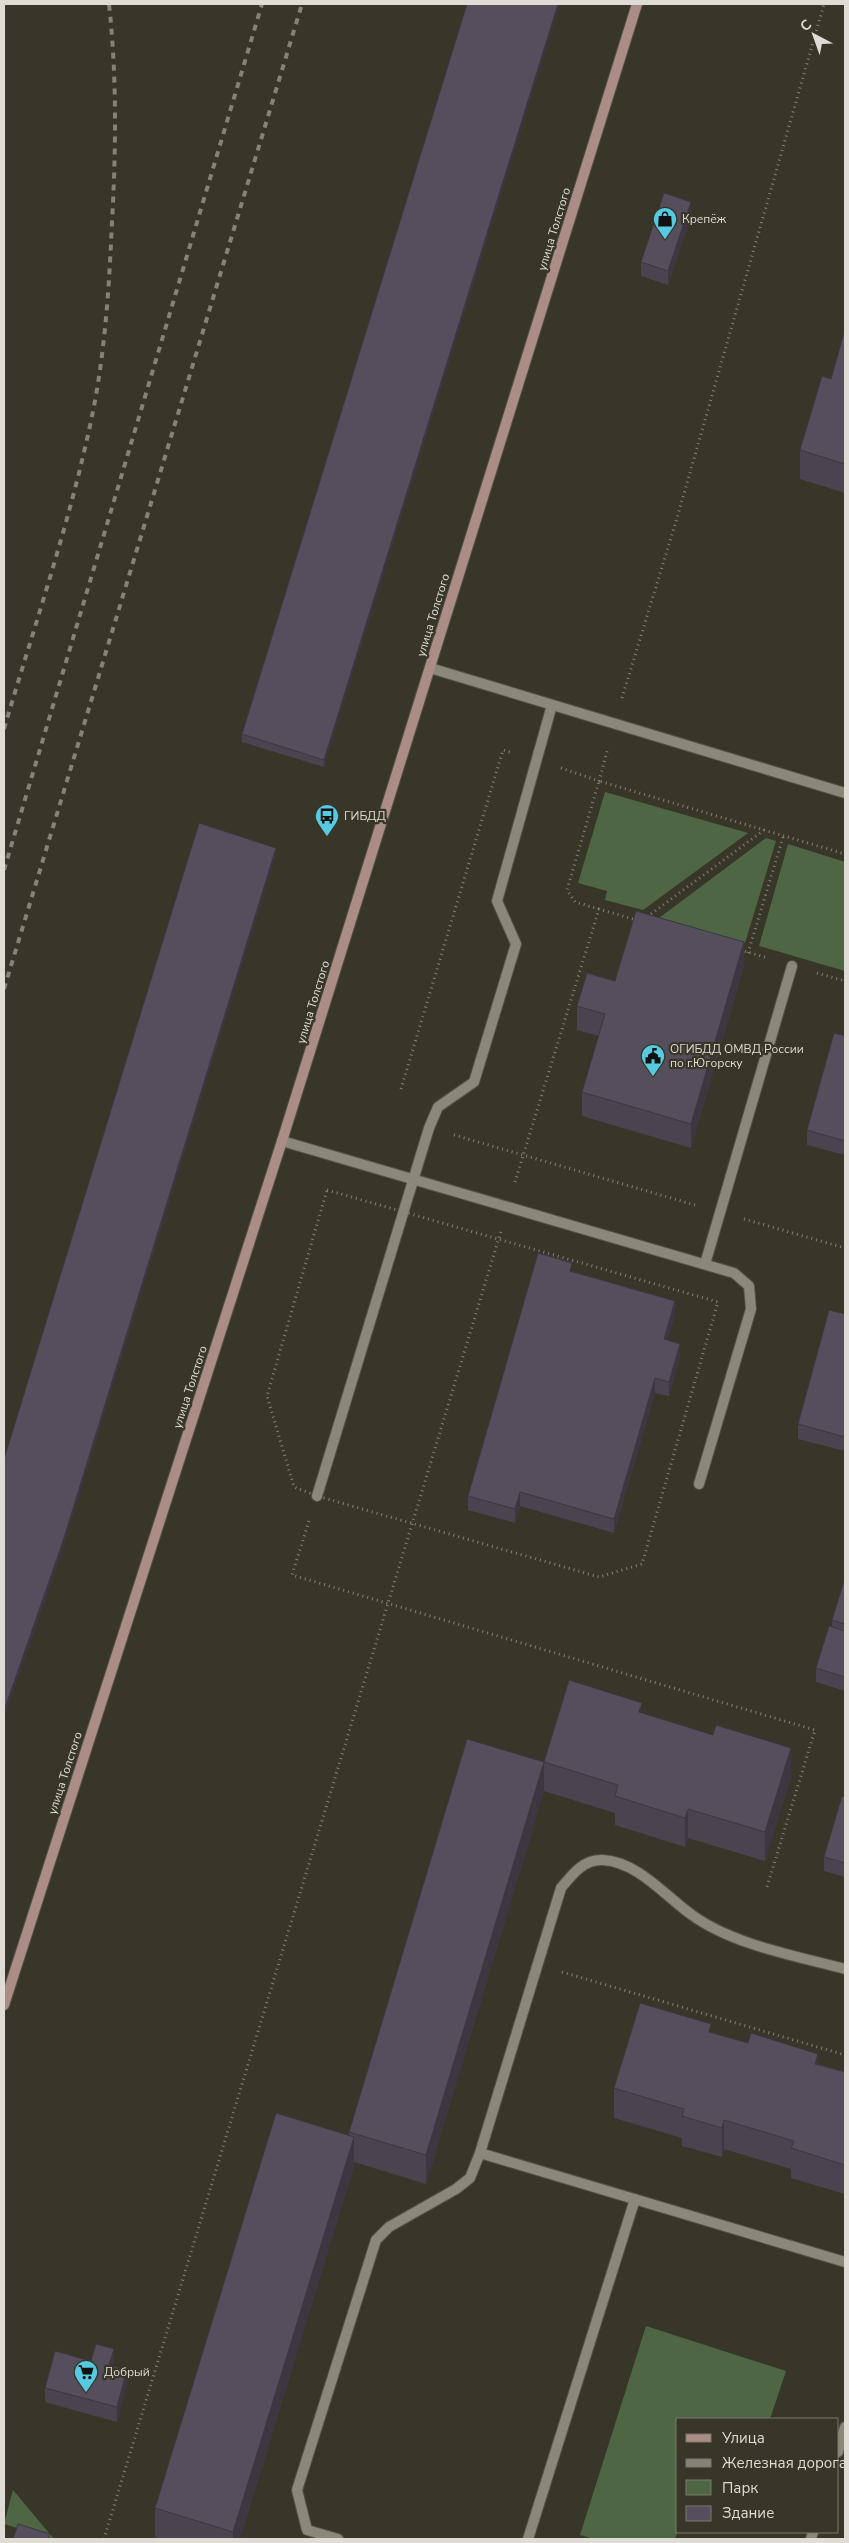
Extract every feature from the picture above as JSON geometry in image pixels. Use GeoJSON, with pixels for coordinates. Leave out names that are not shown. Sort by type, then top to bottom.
{"type":"FeatureCollection","features":[{"type":"Feature","properties":{"kind":"street","name":"улица Толстого"},"geometry":{"type":"LineString","coordinates":[[4,2004],[282,1141],[637,4]]}},
{"type":"Feature","properties":{"kind":"street"},"geometry":{"type":"LineString","coordinates":[[430,668],[845,793]]}},
{"type":"Feature","properties":{"kind":"street"},"geometry":{"type":"LineString","coordinates":[[316,1501],[429,1128],[438,1106],[474,1082],[516,944],[497,902],[552,705]]}},
{"type":"Feature","properties":{"kind":"street"},"geometry":{"type":"LineString","coordinates":[[705,1264],[792,966]]}},
{"type":"Feature","properties":{"kind":"street"},"geometry":{"type":"LineString","coordinates":[[282,1141],[413,1181],[734,1273],[749,1286],[751,1309],[699,1484]]}},
{"type":"Feature","properties":{"kind":"street"},"geometry":{"type":"LineString","coordinates":[[338,2539],[307,2530],[297,2490],[376,2240],[389,2227],[456,2190],[470,2178],[480,2153],[562,1888],[577,1868],[602,1860],[623,1864],[644,1877],[693,1917],[738,1938],[845,1969]]}},
{"type":"Feature","properties":{"kind":"street"},"geometry":{"type":"LineString","coordinates":[[480,2153],[845,2262]]}},
{"type":"Feature","properties":{"kind":"street"},"geometry":{"type":"LineString","coordinates":[[528,2539],[635,2199]]}},
{"type":"Feature","properties":{"kind":"street"},"geometry":{"type":"LineString","coordinates":[[839,2449],[845,2428]]}},
{"type":"Feature","properties":{"kind":"path"},"geometry":{"type":"LineString","coordinates":[[764,829],[641,921],[575,902],[567,890],[677,518],[824,4]]}},
{"type":"Feature","properties":{"kind":"path"},"geometry":{"type":"LineString","coordinates":[[401,1089],[504,750]]}},
{"type":"Feature","properties":{"kind":"path"},"geometry":{"type":"LineString","coordinates":[[599,781],[784,834],[845,854]]}},
{"type":"Feature","properties":{"kind":"path"},"geometry":{"type":"LineString","coordinates":[[748,952],[784,834]]}},
{"type":"Feature","properties":{"kind":"path"},"geometry":{"type":"LineString","coordinates":[[104,2539],[599,909]]}},
{"type":"Feature","properties":{"kind":"path"},"geometry":{"type":"LineString","coordinates":[[730,947],[845,981]]}},
{"type":"Feature","properties":{"kind":"path"},"geometry":{"type":"LineString","coordinates":[[429,1128],[845,1248]]}},
{"type":"Feature","properties":{"kind":"path"},"geometry":{"type":"LineString","coordinates":[[327,1190],[499,1237],[718,1302],[642,1564],[599,1577],[413,1523],[316,1501],[294,1487],[267,1396],[327,1190]]}},
{"type":"Feature","properties":{"kind":"path"},"geometry":{"type":"LineString","coordinates":[[312,1514],[292,1575],[815,1730],[767,1887]]}},
{"type":"Feature","properties":{"kind":"path"},"geometry":{"type":"LineString","coordinates":[[537,1966],[845,2055]]}},
{"type":"Feature","properties":{"kind":"green space"},"geometry":{"type":"Polygon","coordinates":[[[605,792],[748,833],[643,910],[605,900],[607,891],[578,883],[605,792]]]}},
{"type":"Feature","properties":{"kind":"green space"},"geometry":{"type":"Polygon","coordinates":[[[766,838],[776,841],[745,943],[659,918],[766,838]]]}},
{"type":"Feature","properties":{"kind":"green space"},"geometry":{"type":"Polygon","coordinates":[[[788,844],[845,862],[845,971],[759,946],[788,844]]]}},
{"type":"Feature","properties":{"kind":"green space"},"geometry":{"type":"Polygon","coordinates":[[[646,2326],[786,2371],[770,2418],[676,2418],[677,2533],[675,2539],[594,2539],[580,2535],[646,2326]]]}},
{"type":"Feature","properties":{"kind":"green space"},"geometry":{"type":"Polygon","coordinates":[[[13,2490],[54,2539],[4,2524],[13,2490]]]}},
{"type":"Feature","properties":{"kind":"building"},"geometry":{"type":"Polygon","coordinates":[[[467,4],[558,4],[324,760],[242,734],[467,4]]]}},
{"type":"Feature","properties":{"kind":"building"},"geometry":{"type":"Polygon","coordinates":[[[664,193],[691,202],[668,271],[641,262],[664,193]]]}},
{"type":"Feature","properties":{"kind":"building"},"geometry":{"type":"Polygon","coordinates":[[[845,329],[845,464],[800,450],[822,376],[831,379],[845,329]]]}},
{"type":"Feature","properties":{"kind":"building"},"geometry":{"type":"Polygon","coordinates":[[[199,823],[276,848],[63,1541],[4,1711],[4,1459],[199,823]]]}},
{"type":"Feature","properties":{"kind":"building","name":"ОГИБДД ОМВД России по г.Югорску"},"geometry":{"type":"Polygon","coordinates":[[[636,911],[744,942],[691,1124],[582,1092],[605,1014],[577,1006],[587,973],[615,981],[636,911]]]}},
{"type":"Feature","properties":{"kind":"building"},"geometry":{"type":"Polygon","coordinates":[[[834,1033],[845,1036],[845,1141],[807,1130],[834,1033]]]}},
{"type":"Feature","properties":{"kind":"building"},"geometry":{"type":"Polygon","coordinates":[[[538,1253],[572,1263],[570,1271],[675,1301],[664,1339],[680,1344],[669,1382],[655,1378],[614,1519],[520,1492],[515,1509],[468,1496],[538,1253]]]}},
{"type":"Feature","properties":{"kind":"building"},"geometry":{"type":"Polygon","coordinates":[[[829,1310],[845,1314],[845,1437],[798,1424],[829,1310]]]}},
{"type":"Feature","properties":{"kind":"building"},"geometry":{"type":"Polygon","coordinates":[[[845,1578],[845,1624],[832,1620],[845,1578]]]}},
{"type":"Feature","properties":{"kind":"building"},"geometry":{"type":"Polygon","coordinates":[[[829,1626],[845,1631],[845,1677],[816,1668],[829,1626]]]}},
{"type":"Feature","properties":{"kind":"building"},"geometry":{"type":"Polygon","coordinates":[[[569,1680],[642,1703],[639,1712],[713,1735],[716,1725],[791,1748],[765,1832],[688,1809],[685,1818],[615,1796],[618,1785],[544,1762],[569,1680]]]}},
{"type":"Feature","properties":{"kind":"building"},"geometry":{"type":"Polygon","coordinates":[[[467,1739],[544,1762],[426,2155],[349,2132],[467,1739]]]}},
{"type":"Feature","properties":{"kind":"building"},"geometry":{"type":"Polygon","coordinates":[[[842,1796],[845,1797],[845,1863],[824,1857],[842,1796]]]}},
{"type":"Feature","properties":{"kind":"building"},"geometry":{"type":"Polygon","coordinates":[[[640,2003],[711,2024],[709,2032],[748,2043],[751,2033],[818,2054],[815,2064],[845,2072],[845,2165],[791,2148],[794,2141],[724,2120],[722,2128],[682,2116],[684,2109],[614,2088],[640,2003]]]}},
{"type":"Feature","properties":{"kind":"building"},"geometry":{"type":"Polygon","coordinates":[[[276,2113],[354,2137],[233,2532],[155,2508],[276,2113]]]}},
{"type":"Feature","properties":{"kind":"building","name":"Добрый"},"geometry":{"type":"Polygon","coordinates":[[[96,2344],[114,2349],[109,2365],[127,2370],[117,2407],[45,2388],[55,2351],[91,2361],[96,2344]]]}},
{"type":"Feature","properties":{"kind":"building"},"geometry":{"type":"Polygon","coordinates":[[[18,2524],[50,2534],[48,2539],[13,2539],[18,2524]]]}},
{"type":"Feature","properties":{"kind":"railway"},"geometry":{"type":"LineString","coordinates":[[4,729],[51,576],[72,499],[91,421],[100,371],[108,297],[114,167],[115,86],[109,4]]}},
{"type":"Feature","properties":{"kind":"railway"},"geometry":{"type":"LineString","coordinates":[[4,870],[262,4]]}},
{"type":"Feature","properties":{"kind":"railway"},"geometry":{"type":"LineString","coordinates":[[4,989],[302,4]]}},
{"type":"Feature","properties":{"kind":"place","name":"Крепёж"},"geometry":{"type":"Point","coordinates":[665,240]}},
{"type":"Feature","properties":{"kind":"place","name":"ГИБДД"},"geometry":{"type":"Point","coordinates":[327,837]}},
{"type":"Feature","properties":{"kind":"place","name":"ОГИБДД ОМВД России по г.Югорску"},"geometry":{"type":"Point","coordinates":[653,1077]}},
{"type":"Feature","properties":{"kind":"place","name":"Добрый"},"geometry":{"type":"Point","coordinates":[86,2393]}}]}
